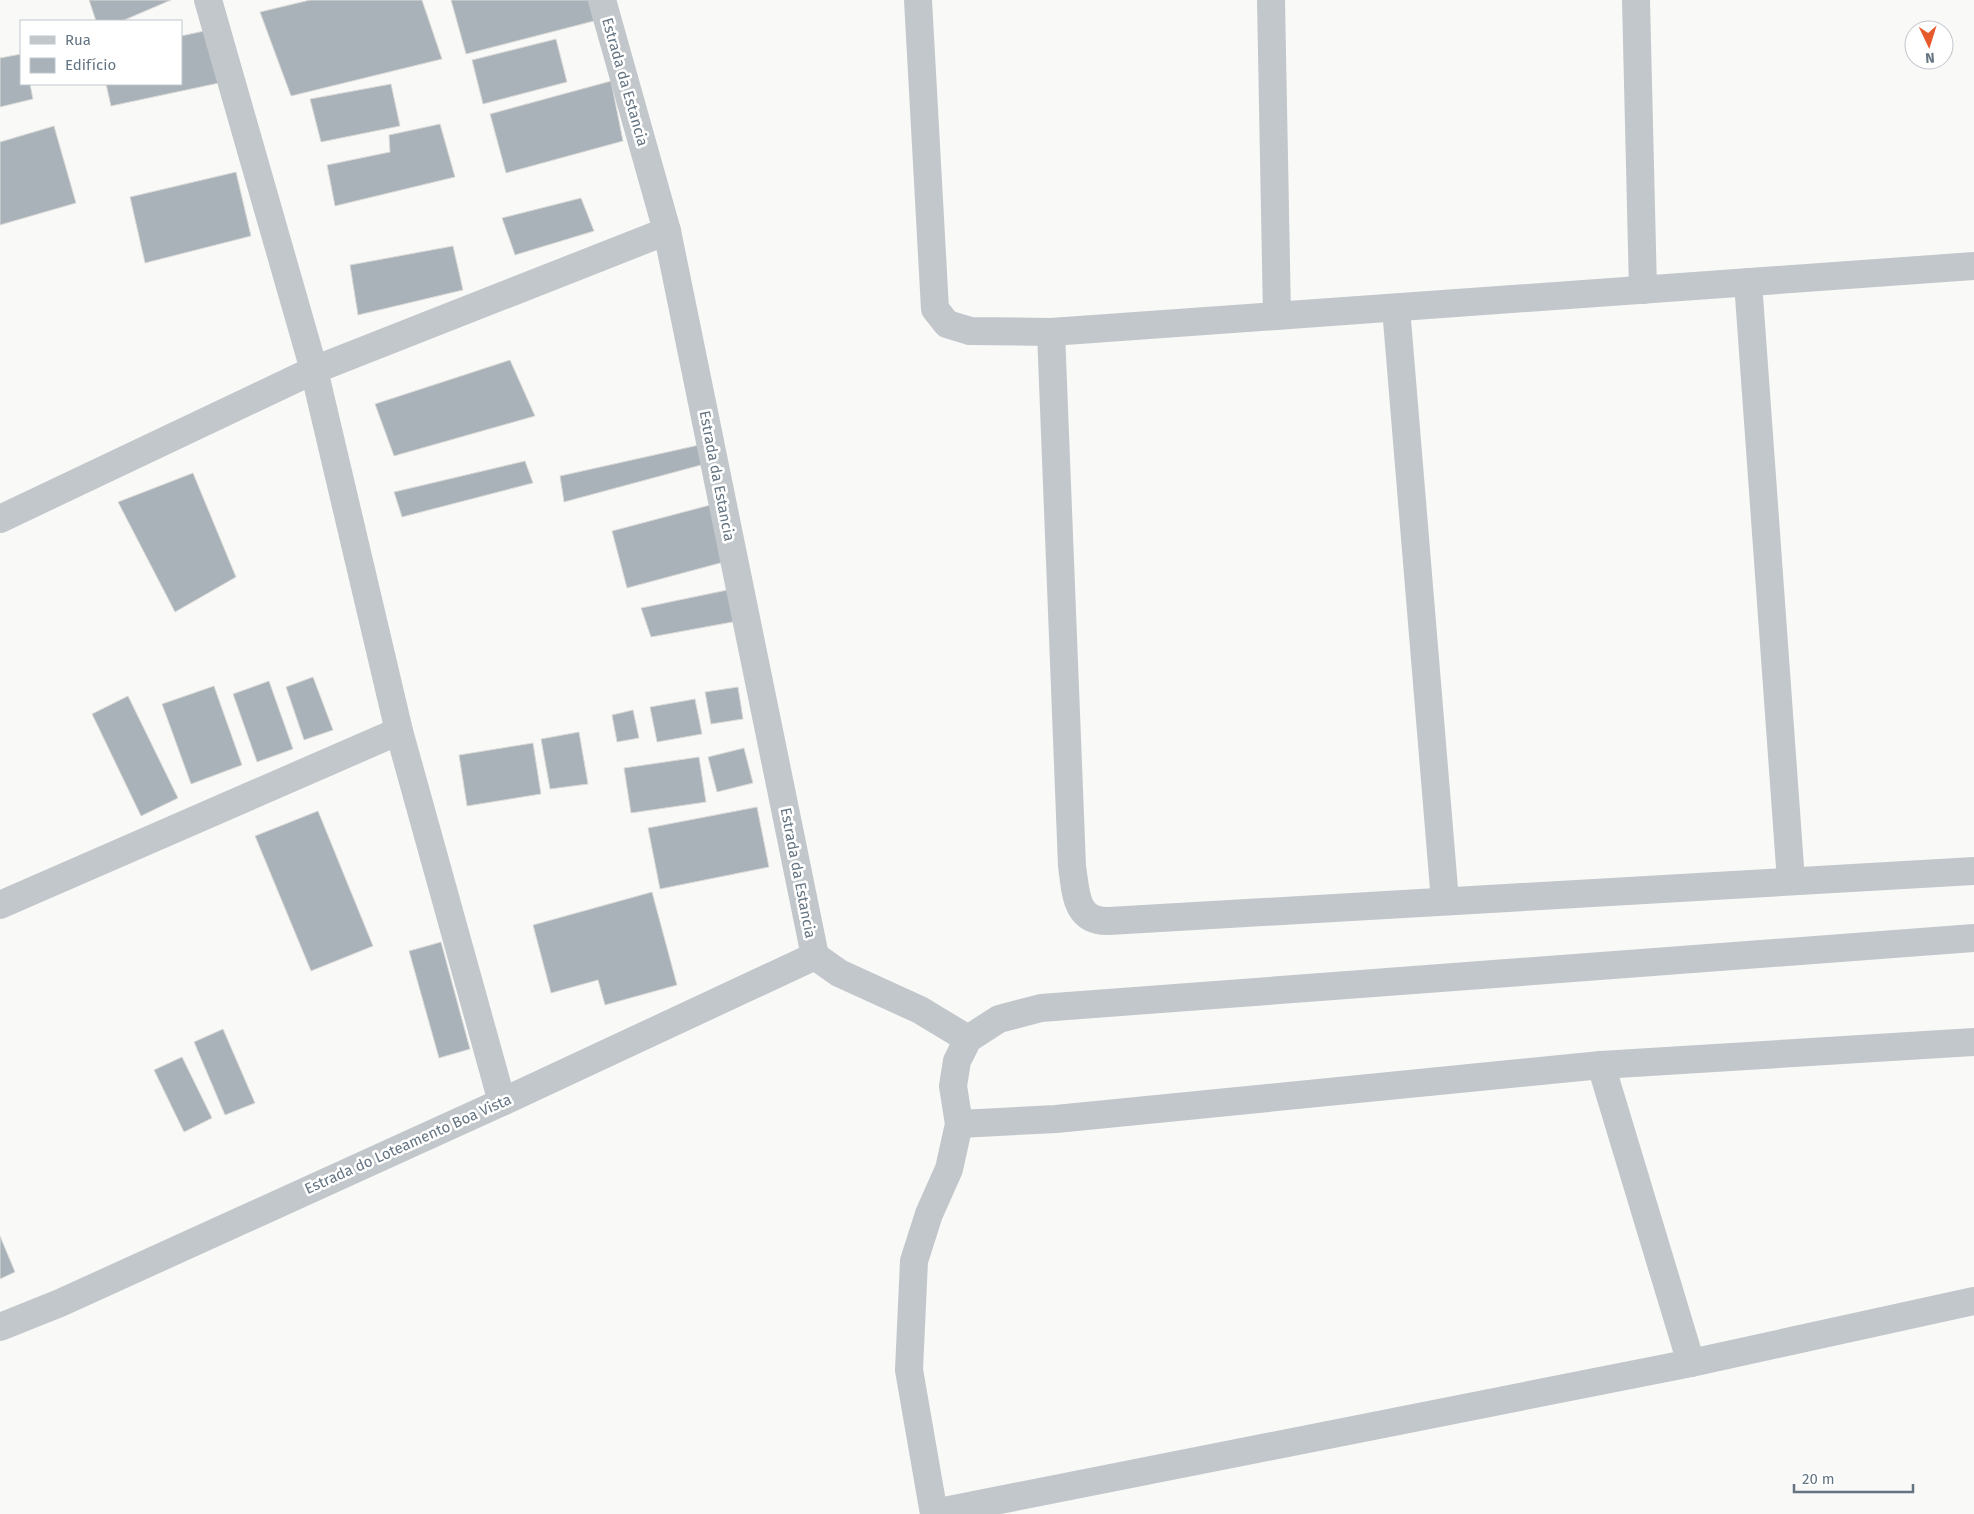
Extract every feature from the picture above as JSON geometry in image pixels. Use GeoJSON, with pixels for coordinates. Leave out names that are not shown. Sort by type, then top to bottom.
{"type":"FeatureCollection","features":[{"type":"Feature","properties":{"kind":"street"},"geometry":{"type":"LineString","coordinates":[[208,0],[314,370],[399,732],[502,1102]]}},
{"type":"Feature","properties":{"kind":"street","name":"Estrada da Estancia"},"geometry":{"type":"LineString","coordinates":[[602,0],[667,231],[814,956]]}},
{"type":"Feature","properties":{"kind":"street"},"geometry":{"type":"LineString","coordinates":[[918,0],[935,309],[947,324],[970,331],[1051,332],[1974,266]]}},
{"type":"Feature","properties":{"kind":"street"},"geometry":{"type":"LineString","coordinates":[[1271,0],[1277,316]]}},
{"type":"Feature","properties":{"kind":"street"},"geometry":{"type":"LineString","coordinates":[[1636,0],[1643,290]]}},
{"type":"Feature","properties":{"kind":"street"},"geometry":{"type":"LineString","coordinates":[[0,519],[314,370],[667,231]]}},
{"type":"Feature","properties":{"kind":"street"},"geometry":{"type":"LineString","coordinates":[[1748,282],[1791,881]]}},
{"type":"Feature","properties":{"kind":"street"},"geometry":{"type":"LineString","coordinates":[[1396,308],[1445,901]]}},
{"type":"Feature","properties":{"kind":"street"},"geometry":{"type":"LineString","coordinates":[[1051,332],[1072,866],[1078,902],[1086,915],[1098,921],[1109,921],[1974,871]]}},
{"type":"Feature","properties":{"kind":"street"},"geometry":{"type":"LineString","coordinates":[[0,905],[399,732]]}},
{"type":"Feature","properties":{"kind":"street"},"geometry":{"type":"LineString","coordinates":[[1974,938],[1041,1008],[999,1019],[968,1039],[957,1061],[953,1086],[958,1124],[949,1169],[929,1214],[914,1261],[909,1370],[934,1514],[1691,1363],[1974,1301]]}},
{"type":"Feature","properties":{"kind":"street"},"geometry":{"type":"LineString","coordinates":[[814,956],[839,973],[920,1010],[968,1039]]}},
{"type":"Feature","properties":{"kind":"street","name":"Estrada do Loteamento Boa Vista"},"geometry":{"type":"LineString","coordinates":[[0,1327],[60,1303],[502,1102],[814,956]]}},
{"type":"Feature","properties":{"kind":"street"},"geometry":{"type":"LineString","coordinates":[[958,1124],[1066,1118],[1601,1065],[1974,1042]]}},
{"type":"Feature","properties":{"kind":"street"},"geometry":{"type":"LineString","coordinates":[[1601,1065],[1691,1363]]}},
{"type":"Feature","properties":{"kind":"building"},"geometry":{"type":"Polygon","coordinates":[[[89,0],[171,0],[124,20],[96,20],[89,0]]]}},
{"type":"Feature","properties":{"kind":"building"},"geometry":{"type":"Polygon","coordinates":[[[310,0],[422,0],[442,59],[291,96],[260,12],[310,0]]]}},
{"type":"Feature","properties":{"kind":"building"},"geometry":{"type":"Polygon","coordinates":[[[451,0],[589,0],[594,21],[466,54],[451,0]]]}},
{"type":"Feature","properties":{"kind":"building"},"geometry":{"type":"Polygon","coordinates":[[[204,31],[219,83],[111,106],[106,85],[182,85],[182,36],[204,31]]]}},
{"type":"Feature","properties":{"kind":"building"},"geometry":{"type":"Polygon","coordinates":[[[556,39],[567,82],[483,104],[472,60],[556,39]]]}},
{"type":"Feature","properties":{"kind":"building"},"geometry":{"type":"Polygon","coordinates":[[[20,54],[20,85],[30,85],[33,99],[0,107],[0,58],[20,54]]]}},
{"type":"Feature","properties":{"kind":"building"},"geometry":{"type":"Polygon","coordinates":[[[611,81],[623,141],[506,173],[490,114],[611,81]]]}},
{"type":"Feature","properties":{"kind":"building"},"geometry":{"type":"Polygon","coordinates":[[[391,84],[400,126],[321,142],[310,99],[391,84]]]}},
{"type":"Feature","properties":{"kind":"building"},"geometry":{"type":"Polygon","coordinates":[[[440,124],[455,177],[335,206],[327,165],[390,152],[389,135],[440,124]]]}},
{"type":"Feature","properties":{"kind":"building"},"geometry":{"type":"Polygon","coordinates":[[[54,126],[76,203],[0,225],[0,142],[54,126]]]}},
{"type":"Feature","properties":{"kind":"building"},"geometry":{"type":"Polygon","coordinates":[[[236,172],[251,236],[145,263],[130,197],[236,172]]]}},
{"type":"Feature","properties":{"kind":"building"},"geometry":{"type":"Polygon","coordinates":[[[581,198],[594,231],[515,255],[502,218],[581,198]]]}},
{"type":"Feature","properties":{"kind":"building"},"geometry":{"type":"Polygon","coordinates":[[[453,246],[463,290],[358,315],[350,265],[453,246]]]}},
{"type":"Feature","properties":{"kind":"building"},"geometry":{"type":"Polygon","coordinates":[[[510,360],[535,416],[394,456],[375,404],[510,360]]]}},
{"type":"Feature","properties":{"kind":"building"},"geometry":{"type":"Polygon","coordinates":[[[699,445],[701,465],[564,502],[560,476],[699,445]]]}},
{"type":"Feature","properties":{"kind":"building"},"geometry":{"type":"Polygon","coordinates":[[[525,461],[533,483],[402,517],[394,492],[525,461]]]}},
{"type":"Feature","properties":{"kind":"building"},"geometry":{"type":"Polygon","coordinates":[[[193,473],[236,577],[175,612],[118,502],[193,473]]]}},
{"type":"Feature","properties":{"kind":"building"},"geometry":{"type":"Polygon","coordinates":[[[714,504],[724,562],[627,588],[612,531],[714,504]]]}},
{"type":"Feature","properties":{"kind":"building"},"geometry":{"type":"Polygon","coordinates":[[[732,589],[738,621],[651,637],[641,608],[732,589]]]}},
{"type":"Feature","properties":{"kind":"building"},"geometry":{"type":"Polygon","coordinates":[[[313,677],[333,730],[304,740],[286,687],[313,677]]]}},
{"type":"Feature","properties":{"kind":"building"},"geometry":{"type":"Polygon","coordinates":[[[269,681],[293,749],[257,762],[233,694],[269,681]]]}},
{"type":"Feature","properties":{"kind":"building"},"geometry":{"type":"Polygon","coordinates":[[[214,686],[242,765],[191,784],[162,704],[214,686]]]}},
{"type":"Feature","properties":{"kind":"building"},"geometry":{"type":"Polygon","coordinates":[[[738,687],[743,719],[711,724],[705,692],[738,687]]]}},
{"type":"Feature","properties":{"kind":"building"},"geometry":{"type":"Polygon","coordinates":[[[128,696],[178,798],[141,816],[92,714],[128,696]]]}},
{"type":"Feature","properties":{"kind":"building"},"geometry":{"type":"Polygon","coordinates":[[[695,699],[702,734],[657,742],[650,707],[695,699]]]}},
{"type":"Feature","properties":{"kind":"building"},"geometry":{"type":"Polygon","coordinates":[[[633,710],[639,738],[617,742],[612,715],[633,710]]]}},
{"type":"Feature","properties":{"kind":"building"},"geometry":{"type":"Polygon","coordinates":[[[579,732],[588,784],[550,789],[541,739],[579,732]]]}},
{"type":"Feature","properties":{"kind":"building"},"geometry":{"type":"Polygon","coordinates":[[[533,743],[541,794],[467,806],[459,755],[533,743]]]}},
{"type":"Feature","properties":{"kind":"building"},"geometry":{"type":"Polygon","coordinates":[[[744,748],[753,783],[717,792],[708,757],[744,748]]]}},
{"type":"Feature","properties":{"kind":"building"},"geometry":{"type":"Polygon","coordinates":[[[699,757],[706,802],[631,813],[624,768],[699,757]]]}},
{"type":"Feature","properties":{"kind":"building"},"geometry":{"type":"Polygon","coordinates":[[[757,807],[769,867],[660,889],[648,828],[757,807]]]}},
{"type":"Feature","properties":{"kind":"building"},"geometry":{"type":"Polygon","coordinates":[[[318,811],[373,946],[311,971],[255,836],[318,811]]]}},
{"type":"Feature","properties":{"kind":"building"},"geometry":{"type":"Polygon","coordinates":[[[652,892],[677,985],[605,1005],[598,980],[551,993],[533,925],[652,892]]]}},
{"type":"Feature","properties":{"kind":"building"},"geometry":{"type":"Polygon","coordinates":[[[441,942],[470,1049],[439,1058],[409,951],[441,942]]]}},
{"type":"Feature","properties":{"kind":"building"},"geometry":{"type":"Polygon","coordinates":[[[223,1029],[255,1103],[225,1115],[194,1042],[223,1029]]]}},
{"type":"Feature","properties":{"kind":"building"},"geometry":{"type":"Polygon","coordinates":[[[182,1057],[212,1118],[184,1132],[154,1070],[182,1057]]]}},
{"type":"Feature","properties":{"kind":"building"},"geometry":{"type":"Polygon","coordinates":[[[0,1236],[15,1272],[0,1279],[0,1236]]]}}]}
